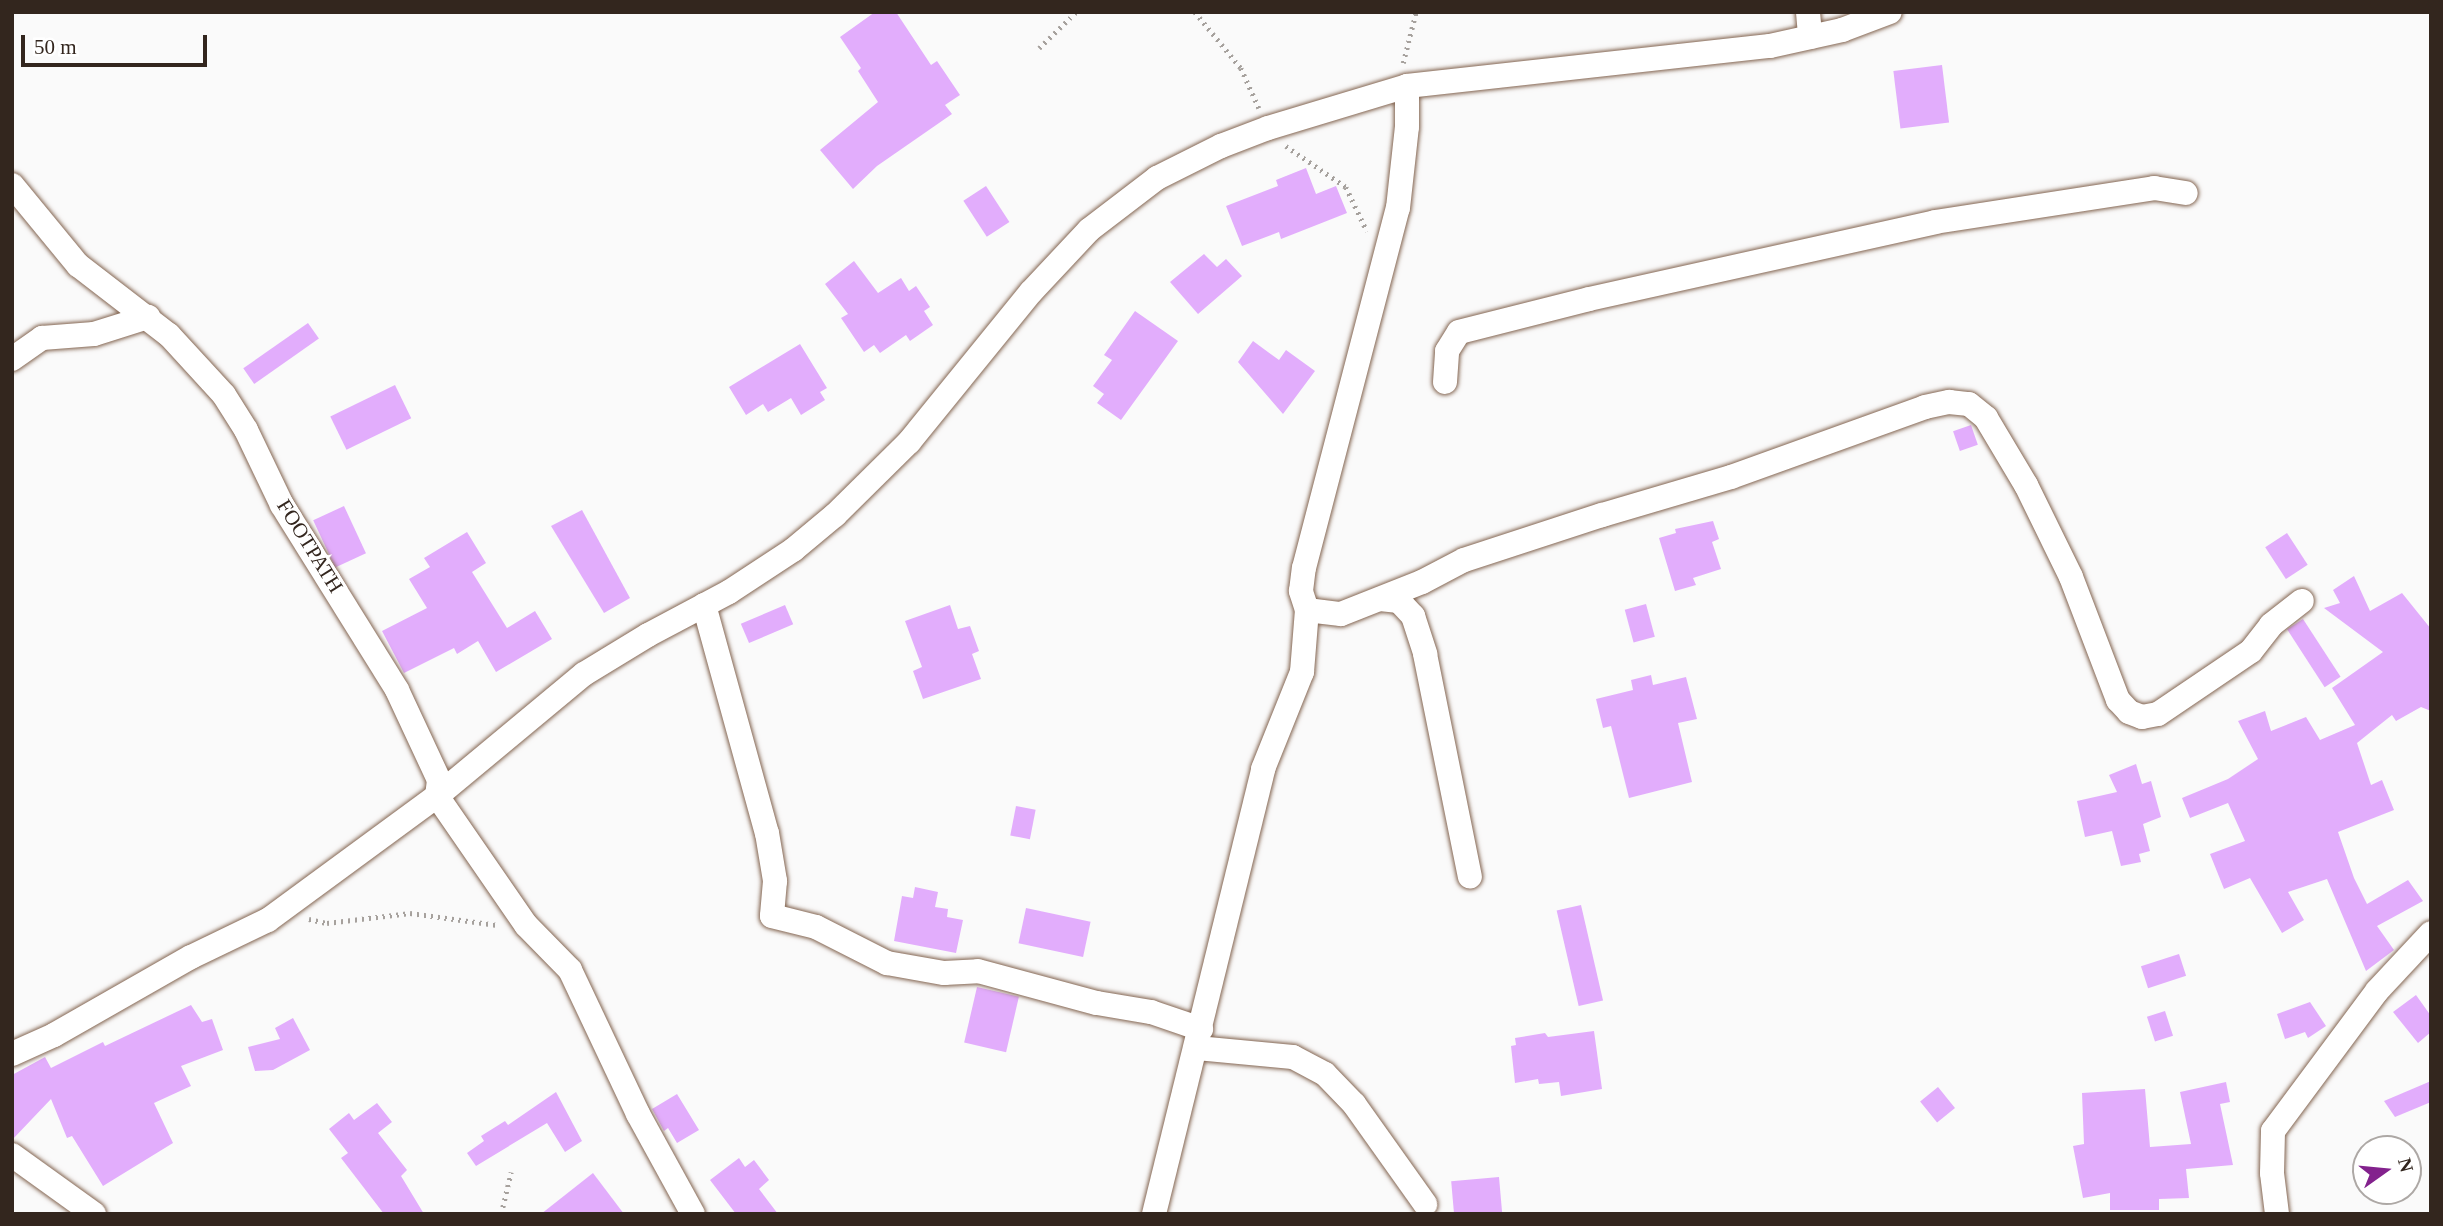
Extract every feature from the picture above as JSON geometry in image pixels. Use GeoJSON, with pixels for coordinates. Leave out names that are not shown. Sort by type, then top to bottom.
{"type":"FeatureCollection","features":[{"type":"Feature","properties":{"kind":"street"},"geometry":{"type":"LineString","coordinates":[[1808,12],[1810,37]]}},
{"type":"Feature","properties":{"kind":"street"},"geometry":{"type":"LineString","coordinates":[[12,1054],[54,1035],[191,957],[244,934],[293,902],[437,796],[584,674],[793,550],[835,515],[909,442],[1031,292],[1089,230],[1119,204],[1157,178],[1221,146],[1397,88],[1770,46],[1842,30],[1890,12]]}},
{"type":"Feature","properties":{"kind":"street"},"geometry":{"type":"LineString","coordinates":[[1154,1214],[1263,769],[1301,672],[1307,610],[1301,591],[1304,568],[1398,208],[1407,127],[1397,88]]}},
{"type":"Feature","properties":{"kind":"street","name":"FOOTPATH"},"geometry":{"type":"LineString","coordinates":[[12,185],[78,265],[169,335],[224,395],[246,430],[282,505],[354,615],[415,724],[439,780],[437,796]]}},
{"type":"Feature","properties":{"kind":"street"},"geometry":{"type":"LineString","coordinates":[[1445,382],[1447,351],[1459,332],[1589,299],[1935,222],[2154,188],[2186,193]]}},
{"type":"Feature","properties":{"kind":"street"},"geometry":{"type":"LineString","coordinates":[[12,359],[42,338],[94,334],[148,317]]}},
{"type":"Feature","properties":{"kind":"street"},"geometry":{"type":"LineString","coordinates":[[1307,610],[1341,614],[1464,560],[1602,514],[1731,477],[1925,407],[1949,402],[1969,404],[1986,418],[2019,473],[2071,577],[2118,700],[2129,712],[2142,717],[2158,714],[2251,651],[2272,625],[2302,601]]}},
{"type":"Feature","properties":{"kind":"street"},"geometry":{"type":"LineString","coordinates":[[1380,598],[1399,601],[1413,616],[1421,641],[1470,877]]}},
{"type":"Feature","properties":{"kind":"street"},"geometry":{"type":"LineString","coordinates":[[704,605],[767,833],[775,881],[772,916],[816,927],[887,963],[944,973],[978,971],[1097,1003],[1151,1012],[1199,1038],[1293,1057],[1325,1074],[1354,1104],[1425,1204]]}},
{"type":"Feature","properties":{"kind":"street"},"geometry":{"type":"LineString","coordinates":[[437,796],[535,935],[570,970],[638,1114],[693,1214]]}},
{"type":"Feature","properties":{"kind":"street"},"geometry":{"type":"LineString","coordinates":[[2277,1214],[2272,1173],[2273,1131],[2377,991],[2430,937]]}},
{"type":"Feature","properties":{"kind":"street"},"geometry":{"type":"LineString","coordinates":[[12,1155],[94,1214]]}},
{"type":"Feature","properties":{"kind":"path"},"geometry":{"type":"LineString","coordinates":[[1039,48],[1076,12]]}},
{"type":"Feature","properties":{"kind":"path"},"geometry":{"type":"LineString","coordinates":[[1397,88],[1416,12]]}},
{"type":"Feature","properties":{"kind":"path"},"geometry":{"type":"LineString","coordinates":[[293,902],[301,917],[327,923],[410,913],[487,922],[535,935]]}},
{"type":"Feature","properties":{"kind":"path"},"geometry":{"type":"LineString","coordinates":[[501,1214],[512,1172]]}},
{"type":"Feature","properties":{"kind":"building"},"geometry":{"type":"Polygon","coordinates":[[[875,12],[896,12],[931,65],[937,61],[960,95],[945,105],[952,114],[877,166],[853,189],[820,150],[878,102],[858,71],[861,68],[840,37],[875,12]]]}},
{"type":"Feature","properties":{"kind":"building"},"geometry":{"type":"Polygon","coordinates":[[[1942,65],[1949,123],[1900,129],[1893,71],[1942,65]]]}},
{"type":"Feature","properties":{"kind":"building"},"geometry":{"type":"Polygon","coordinates":[[[1306,168],[1316,194],[1336,186],[1347,213],[1281,239],[1279,232],[1242,246],[1226,206],[1278,186],[1276,180],[1306,168]]]}},
{"type":"Feature","properties":{"kind":"building"},"geometry":{"type":"Polygon","coordinates":[[[986,186],[1009,222],[987,237],[963,201],[986,186]]]}},
{"type":"Feature","properties":{"kind":"building"},"geometry":{"type":"Polygon","coordinates":[[[1204,254],[1217,267],[1226,259],[1242,276],[1198,314],[1170,282],[1204,254]]]}},
{"type":"Feature","properties":{"kind":"building"},"geometry":{"type":"Polygon","coordinates":[[[854,261],[878,293],[901,278],[909,291],[916,286],[930,307],[924,311],[933,325],[910,341],[906,335],[880,353],[874,345],[864,352],[841,318],[848,314],[825,284],[854,261]]]}},
{"type":"Feature","properties":{"kind":"building"},"geometry":{"type":"Polygon","coordinates":[[[1135,311],[1178,341],[1121,420],[1097,403],[1104,394],[1093,386],[1112,360],[1104,355],[1135,311]]]}},
{"type":"Feature","properties":{"kind":"building"},"geometry":{"type":"Polygon","coordinates":[[[308,323],[319,339],[254,384],[243,368],[308,323]]]}},
{"type":"Feature","properties":{"kind":"building"},"geometry":{"type":"Polygon","coordinates":[[[1253,341],[1279,360],[1286,350],[1315,371],[1283,414],[1238,362],[1253,341]]]}},
{"type":"Feature","properties":{"kind":"building"},"geometry":{"type":"Polygon","coordinates":[[[800,344],[827,388],[820,392],[825,400],[801,415],[791,398],[768,412],[763,404],[746,415],[729,387],[800,344]]]}},
{"type":"Feature","properties":{"kind":"building"},"geometry":{"type":"Polygon","coordinates":[[[395,385],[411,418],[347,450],[330,417],[395,385]]]}},
{"type":"Feature","properties":{"kind":"building"},"geometry":{"type":"Polygon","coordinates":[[[1971,425],[1978,445],[1960,451],[1953,431],[1971,425]]]}},
{"type":"Feature","properties":{"kind":"building"},"geometry":{"type":"Polygon","coordinates":[[[344,506],[366,553],[335,567],[313,520],[344,506]]]}},
{"type":"Feature","properties":{"kind":"building"},"geometry":{"type":"Polygon","coordinates":[[[582,510],[630,598],[604,613],[551,526],[582,510]]]}},
{"type":"Feature","properties":{"kind":"building"},"geometry":{"type":"Polygon","coordinates":[[[1713,521],[1719,539],[1712,542],[1721,569],[1693,578],[1696,585],[1675,591],[1659,538],[1676,533],[1675,529],[1713,521]]]}},
{"type":"Feature","properties":{"kind":"building"},"geometry":{"type":"Polygon","coordinates":[[[467,532],[486,563],[472,572],[507,628],[535,611],[552,639],[496,672],[478,641],[457,654],[454,648],[404,673],[382,631],[427,608],[409,579],[430,567],[424,558],[467,532]]]}},
{"type":"Feature","properties":{"kind":"building"},"geometry":{"type":"Polygon","coordinates":[[[2287,533],[2308,565],[2286,579],[2265,547],[2287,533]]]}},
{"type":"Feature","properties":{"kind":"building"},"geometry":{"type":"Polygon","coordinates":[[[2354,576],[2370,611],[2402,593],[2431,629],[2431,711],[2421,707],[2396,721],[2392,715],[2357,743],[2371,785],[2382,780],[2394,810],[2338,832],[2354,878],[2367,904],[2408,880],[2423,901],[2377,926],[2394,950],[2366,971],[2327,879],[2288,892],[2304,920],[2282,933],[2250,878],[2224,889],[2210,854],[2245,841],[2228,803],[2190,818],[2182,798],[2228,779],[2258,759],[2238,721],[2265,711],[2271,731],[2306,717],[2320,740],[2355,725],[2332,688],[2383,652],[2324,608],[2340,603],[2333,590],[2354,576]]]}},
{"type":"Feature","properties":{"kind":"building"},"geometry":{"type":"Polygon","coordinates":[[[1646,604],[1655,637],[1634,643],[1625,610],[1646,604]]]}},
{"type":"Feature","properties":{"kind":"building"},"geometry":{"type":"Polygon","coordinates":[[[785,605],[793,624],[749,643],[741,624],[785,605]]]}},
{"type":"Feature","properties":{"kind":"building"},"geometry":{"type":"Polygon","coordinates":[[[950,605],[958,629],[970,626],[979,651],[972,654],[981,679],[923,699],[913,671],[922,667],[905,621],[950,605]]]}},
{"type":"Feature","properties":{"kind":"building"},"geometry":{"type":"Polygon","coordinates":[[[2303,619],[2341,677],[2325,687],[2287,629],[2303,619]]]}},
{"type":"Feature","properties":{"kind":"building"},"geometry":{"type":"Polygon","coordinates":[[[1651,675],[1653,685],[1686,677],[1697,719],[1678,723],[1692,782],[1629,798],[1611,726],[1603,728],[1596,699],[1633,690],[1631,680],[1651,675]]]}},
{"type":"Feature","properties":{"kind":"building"},"geometry":{"type":"Polygon","coordinates":[[[2136,764],[2142,784],[2151,781],[2161,817],[2143,824],[2150,851],[2139,854],[2141,862],[2121,866],[2112,831],[2085,837],[2077,801],[2117,792],[2109,775],[2136,764]]]}},
{"type":"Feature","properties":{"kind":"building"},"geometry":{"type":"Polygon","coordinates":[[[1016,806],[1036,810],[1030,839],[1010,835],[1016,806]]]}},
{"type":"Feature","properties":{"kind":"building"},"geometry":{"type":"Polygon","coordinates":[[[915,887],[938,892],[935,907],[948,909],[947,917],[963,920],[956,953],[894,941],[902,896],[913,898],[915,887]]]}},
{"type":"Feature","properties":{"kind":"building"},"geometry":{"type":"Polygon","coordinates":[[[1581,905],[1603,1000],[1579,1006],[1557,911],[1581,905]]]}},
{"type":"Feature","properties":{"kind":"building"},"geometry":{"type":"Polygon","coordinates":[[[1026,908],[1091,922],[1083,957],[1019,943],[1026,908]]]}},
{"type":"Feature","properties":{"kind":"building"},"geometry":{"type":"Polygon","coordinates":[[[2179,954],[2186,976],[2148,988],[2141,966],[2179,954]]]}},
{"type":"Feature","properties":{"kind":"building"},"geometry":{"type":"Polygon","coordinates":[[[977,987],[1019,997],[1006,1052],[964,1043],[977,987]]]}},
{"type":"Feature","properties":{"kind":"building"},"geometry":{"type":"Polygon","coordinates":[[[2416,995],[2431,1016],[2431,1032],[2418,1043],[2393,1012],[2416,995]]]}},
{"type":"Feature","properties":{"kind":"building"},"geometry":{"type":"Polygon","coordinates":[[[2310,1002],[2326,1026],[2308,1038],[2305,1032],[2285,1039],[2277,1014],[2310,1002]]]}},
{"type":"Feature","properties":{"kind":"building"},"geometry":{"type":"Polygon","coordinates":[[[191,1005],[202,1022],[212,1019],[223,1050],[181,1066],[191,1086],[154,1103],[173,1143],[103,1186],[72,1136],[67,1138],[51,1099],[12,1140],[12,1075],[45,1057],[51,1068],[103,1042],[105,1046],[191,1005]]]}},
{"type":"Feature","properties":{"kind":"building"},"geometry":{"type":"Polygon","coordinates":[[[2165,1011],[2173,1036],[2155,1042],[2147,1017],[2165,1011]]]}},
{"type":"Feature","properties":{"kind":"building"},"geometry":{"type":"Polygon","coordinates":[[[293,1018],[310,1050],[273,1070],[255,1071],[248,1047],[280,1039],[275,1028],[293,1018]]]}},
{"type":"Feature","properties":{"kind":"building"},"geometry":{"type":"Polygon","coordinates":[[[1594,1031],[1602,1089],[1561,1096],[1559,1082],[1539,1084],[1538,1079],[1515,1083],[1511,1046],[1516,1045],[1515,1038],[1545,1033],[1548,1037],[1594,1031]]]}},
{"type":"Feature","properties":{"kind":"building"},"geometry":{"type":"Polygon","coordinates":[[[2431,1081],[2431,1102],[2395,1117],[2384,1101],[2431,1081]]]}},
{"type":"Feature","properties":{"kind":"building"},"geometry":{"type":"Polygon","coordinates":[[[2226,1082],[2230,1102],[2220,1104],[2233,1165],[2186,1169],[2189,1198],[2159,1199],[2159,1210],[2110,1210],[2110,1193],[2083,1198],[2073,1146],[2084,1144],[2082,1093],[2145,1089],[2150,1147],[2191,1144],[2180,1092],[2226,1082]]]}},
{"type":"Feature","properties":{"kind":"building"},"geometry":{"type":"Polygon","coordinates":[[[1938,1087],[1955,1108],[1937,1122],[1920,1101],[1938,1087]]]}},
{"type":"Feature","properties":{"kind":"building"},"geometry":{"type":"Polygon","coordinates":[[[556,1092],[582,1141],[565,1152],[547,1123],[476,1166],[467,1153],[484,1141],[481,1136],[505,1121],[508,1125],[556,1092]]]}},
{"type":"Feature","properties":{"kind":"building"},"geometry":{"type":"Polygon","coordinates":[[[677,1094],[699,1130],[677,1143],[668,1128],[664,1131],[652,1109],[677,1094]]]}},
{"type":"Feature","properties":{"kind":"building"},"geometry":{"type":"Polygon","coordinates":[[[377,1103],[392,1122],[378,1133],[407,1170],[401,1176],[424,1214],[384,1214],[341,1158],[348,1153],[329,1129],[349,1113],[354,1120],[377,1103]]]}},
{"type":"Feature","properties":{"kind":"building"},"geometry":{"type":"Polygon","coordinates":[[[739,1158],[745,1167],[754,1160],[769,1180],[759,1189],[778,1214],[736,1214],[710,1180],[739,1158]]]}},
{"type":"Feature","properties":{"kind":"building"},"geometry":{"type":"Polygon","coordinates":[[[593,1173],[624,1214],[541,1214],[593,1173]]]}},
{"type":"Feature","properties":{"kind":"building"},"geometry":{"type":"Polygon","coordinates":[[[1499,1177],[1502,1214],[1454,1214],[1451,1181],[1499,1177]]]}}]}
